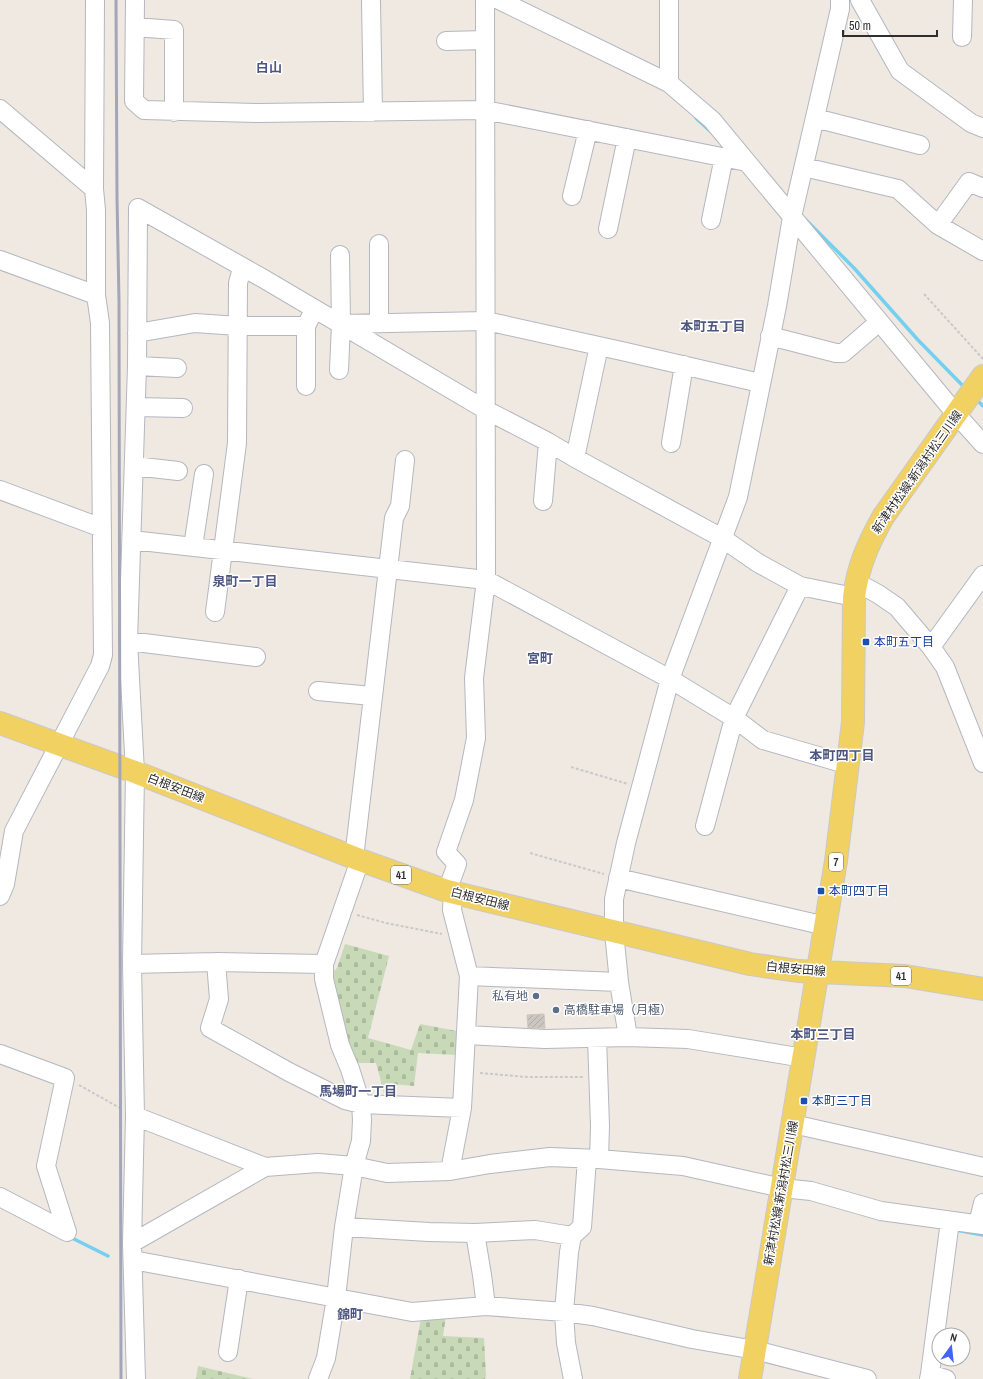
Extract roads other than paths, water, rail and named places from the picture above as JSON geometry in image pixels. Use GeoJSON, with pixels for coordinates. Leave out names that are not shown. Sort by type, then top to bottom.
{"type":"FeatureCollection","features":[{"type":"Feature","properties":{"kind":"main road","name":"新津村松線;新潟村松三川線"},"geometry":{"type":"LineString","coordinates":[[750,1379],[826,926],[849,765],[854,722],[855,590],[860,565],[883,517],[983,376]]}},
{"type":"Feature","properties":{"kind":"main road","name":"白根安田線"},"geometry":{"type":"LineString","coordinates":[[0,723],[135,772],[357,859],[450,892],[750,964],[798,971],[905,976],[983,989]]}},
{"type":"Feature","properties":{"kind":"street"},"geometry":{"type":"LineString","coordinates":[[2,887],[14,831],[100,666],[103,655],[100,323],[96,294],[96,210],[94,189],[95,0]]}},
{"type":"Feature","properties":{"kind":"street"},"geometry":{"type":"LineString","coordinates":[[135,0],[134,101],[144,110],[174,112],[258,113],[486,110],[747,162]]}},
{"type":"Feature","properties":{"kind":"street"},"geometry":{"type":"LineString","coordinates":[[450,1171],[462,1108],[469,976],[452,910],[450,892],[457,864],[446,852],[464,800],[476,738],[474,678],[486,580],[485,0]]}},
{"type":"Feature","properties":{"kind":"street"},"geometry":{"type":"LineString","coordinates":[[499,0],[669,83],[712,120],[879,322],[983,444]]}},
{"type":"Feature","properties":{"kind":"street"},"geometry":{"type":"LineString","coordinates":[[669,0],[669,83]]}},
{"type":"Feature","properties":{"kind":"street"},"geometry":{"type":"LineString","coordinates":[[628,1037],[619,982],[614,932],[614,899],[618,878],[640,788],[670,679],[738,497],[792,217],[840,9],[840,0]]}},
{"type":"Feature","properties":{"kind":"street"},"geometry":{"type":"LineString","coordinates":[[860,0],[900,72],[971,123],[983,128]]}},
{"type":"Feature","properties":{"kind":"street"},"geometry":{"type":"LineString","coordinates":[[962,37],[963,0]]}},
{"type":"Feature","properties":{"kind":"street"},"geometry":{"type":"LineString","coordinates":[[371,2],[372,112]]}},
{"type":"Feature","properties":{"kind":"street"},"geometry":{"type":"LineString","coordinates":[[135,27],[174,30],[174,112]]}},
{"type":"Feature","properties":{"kind":"street"},"geometry":{"type":"LineString","coordinates":[[446,41],[485,40]]}},
{"type":"Feature","properties":{"kind":"street"},"geometry":{"type":"LineString","coordinates":[[0,109],[94,189]]}},
{"type":"Feature","properties":{"kind":"street"},"geometry":{"type":"LineString","coordinates":[[815,118],[920,145]]}},
{"type":"Feature","properties":{"kind":"street"},"geometry":{"type":"LineString","coordinates":[[572,196],[588,130]]}},
{"type":"Feature","properties":{"kind":"street"},"geometry":{"type":"LineString","coordinates":[[608,229],[627,138]]}},
{"type":"Feature","properties":{"kind":"street"},"geometry":{"type":"LineString","coordinates":[[711,220],[724,157]]}},
{"type":"Feature","properties":{"kind":"street"},"geometry":{"type":"LineString","coordinates":[[804,167],[898,189],[938,225],[983,251]]}},
{"type":"Feature","properties":{"kind":"street"},"geometry":{"type":"LineString","coordinates":[[938,225],[968,182],[983,188]]}},
{"type":"Feature","properties":{"kind":"street"},"geometry":{"type":"LineString","coordinates":[[136,1379],[132,1251],[135,1116],[132,964],[135,772],[128,641],[137,366],[138,208],[314,308],[486,410],[548,442],[722,538],[758,563],[800,586],[855,590],[878,594],[897,607],[931,647],[945,667],[983,763]]}},
{"type":"Feature","properties":{"kind":"street"},"geometry":{"type":"LineString","coordinates":[[379,244],[379,323]]}},
{"type":"Feature","properties":{"kind":"street"},"geometry":{"type":"LineString","coordinates":[[339,370],[341,324],[340,255]]}},
{"type":"Feature","properties":{"kind":"street"},"geometry":{"type":"LineString","coordinates":[[0,260],[96,294]]}},
{"type":"Feature","properties":{"kind":"street"},"geometry":{"type":"LineString","coordinates":[[215,612],[237,443],[238,283],[242,268]]}},
{"type":"Feature","properties":{"kind":"street"},"geometry":{"type":"LineString","coordinates":[[306,386],[306,326],[314,308]]}},
{"type":"Feature","properties":{"kind":"street"},"geometry":{"type":"LineString","coordinates":[[341,324],[486,321],[760,383]]}},
{"type":"Feature","properties":{"kind":"street"},"geometry":{"type":"LineString","coordinates":[[770,336],[836,353],[843,353],[879,322]]}},
{"type":"Feature","properties":{"kind":"street"},"geometry":{"type":"LineString","coordinates":[[137,333],[195,323],[238,326],[306,326]]}},
{"type":"Feature","properties":{"kind":"street"},"geometry":{"type":"LineString","coordinates":[[575,458],[599,346]]}},
{"type":"Feature","properties":{"kind":"street"},"geometry":{"type":"LineString","coordinates":[[672,443],[684,365]]}},
{"type":"Feature","properties":{"kind":"street"},"geometry":{"type":"LineString","coordinates":[[137,366],[177,368]]}},
{"type":"Feature","properties":{"kind":"street"},"geometry":{"type":"LineString","coordinates":[[136,407],[183,408]]}},
{"type":"Feature","properties":{"kind":"street"},"geometry":{"type":"LineString","coordinates":[[543,501],[548,442]]}},
{"type":"Feature","properties":{"kind":"street"},"geometry":{"type":"LineString","coordinates":[[318,1379],[326,1358],[336,1298],[344,1227],[354,1166],[361,1141],[362,1120],[361,1104],[350,1069],[340,1045],[324,979],[324,964],[342,912],[357,859],[372,696],[394,518],[400,506],[405,460]]}},
{"type":"Feature","properties":{"kind":"street"},"geometry":{"type":"LineString","coordinates":[[134,466],[178,471]]}},
{"type":"Feature","properties":{"kind":"street"},"geometry":{"type":"LineString","coordinates":[[193,547],[204,474]]}},
{"type":"Feature","properties":{"kind":"street"},"geometry":{"type":"LineString","coordinates":[[0,490],[102,528]]}},
{"type":"Feature","properties":{"kind":"street"},"geometry":{"type":"LineString","coordinates":[[132,540],[486,580],[670,679],[734,718],[763,740],[849,765]]}},
{"type":"Feature","properties":{"kind":"street"},"geometry":{"type":"LineString","coordinates":[[931,647],[983,575]]}},
{"type":"Feature","properties":{"kind":"street"},"geometry":{"type":"LineString","coordinates":[[705,826],[734,718],[800,586]]}},
{"type":"Feature","properties":{"kind":"street"},"geometry":{"type":"LineString","coordinates":[[128,641],[256,657]]}},
{"type":"Feature","properties":{"kind":"street"},"geometry":{"type":"LineString","coordinates":[[318,691],[372,696]]}},
{"type":"Feature","properties":{"kind":"street"},"geometry":{"type":"LineString","coordinates":[[618,878],[826,926]]}},
{"type":"Feature","properties":{"kind":"street"},"geometry":{"type":"LineString","coordinates":[[132,964],[216,962],[324,964]]}},
{"type":"Feature","properties":{"kind":"street"},"geometry":{"type":"LineString","coordinates":[[216,962],[220,999],[210,1028],[289,1072],[345,1100],[361,1104],[462,1108]]}},
{"type":"Feature","properties":{"kind":"street"},"geometry":{"type":"LineString","coordinates":[[469,976],[619,982]]}},
{"type":"Feature","properties":{"kind":"street"},"geometry":{"type":"LineString","coordinates":[[466,1035],[545,1039],[628,1037],[688,1039],[804,1058]]}},
{"type":"Feature","properties":{"kind":"street"},"geometry":{"type":"LineString","coordinates":[[573,1379],[566,1343],[564,1312],[569,1252],[572,1236],[582,1227],[593,1159],[599,1077],[597,1038]]}},
{"type":"Feature","properties":{"kind":"street"},"geometry":{"type":"LineString","coordinates":[[0,1054],[65,1078],[46,1166],[66,1232],[0,1197]]}},
{"type":"Feature","properties":{"kind":"street"},"geometry":{"type":"LineString","coordinates":[[135,1116],[265,1167],[318,1163],[354,1166],[388,1174],[450,1171],[490,1164],[550,1157],[593,1159],[683,1166],[782,1188],[811,1191],[881,1211],[950,1221],[980,1224],[983,1202]]}},
{"type":"Feature","properties":{"kind":"street"},"geometry":{"type":"LineString","coordinates":[[793,1124],[983,1167]]}},
{"type":"Feature","properties":{"kind":"street"},"geometry":{"type":"LineString","coordinates":[[132,1251],[265,1167]]}},
{"type":"Feature","properties":{"kind":"street"},"geometry":{"type":"LineString","coordinates":[[935,1378],[950,1221]]}},
{"type":"Feature","properties":{"kind":"street"},"geometry":{"type":"LineString","coordinates":[[344,1227],[474,1233],[535,1230],[572,1236]]}},
{"type":"Feature","properties":{"kind":"street"},"geometry":{"type":"LineString","coordinates":[[474,1233],[486,1306]]}},
{"type":"Feature","properties":{"kind":"street"},"geometry":{"type":"LineString","coordinates":[[132,1251],[239,1280],[412,1312],[486,1306],[564,1312],[592,1316],[692,1339],[755,1350],[867,1379]]}},
{"type":"Feature","properties":{"kind":"street"},"geometry":{"type":"LineString","coordinates":[[228,1352],[239,1280]]}},
{"type":"Feature","properties":{"kind":"waterway"},"geometry":{"type":"LineString","coordinates":[[696,118],[710,131]]}},
{"type":"Feature","properties":{"kind":"waterway"},"geometry":{"type":"LineString","coordinates":[[806,220],[854,268],[918,340],[965,388]]}},
{"type":"Feature","properties":{"kind":"waterway"},"geometry":{"type":"LineString","coordinates":[[975,398],[983,406]]}},
{"type":"Feature","properties":{"kind":"waterway"},"geometry":{"type":"LineString","coordinates":[[956,1230],[983,1235]]}},
{"type":"Feature","properties":{"kind":"waterway"},"geometry":{"type":"LineString","coordinates":[[70,1237],[108,1256]]}},
{"type":"Feature","properties":{"kind":"railway"},"geometry":{"type":"LineString","coordinates":[[116,0],[119,301],[121,1379]]}},
{"type":"Feature","properties":{"kind":"place","name":"本町五丁目"},"geometry":{"type":"Point","coordinates":[866,642]}},
{"type":"Feature","properties":{"kind":"place","name":"本町四丁目"},"geometry":{"type":"Point","coordinates":[821,891]}},
{"type":"Feature","properties":{"kind":"place","name":"私有地"},"geometry":{"type":"Point","coordinates":[536,996]}},
{"type":"Feature","properties":{"kind":"place","name":"高橋駐車場（月極）"},"geometry":{"type":"Point","coordinates":[556,1010]}},
{"type":"Feature","properties":{"kind":"place","name":"本町三丁目"},"geometry":{"type":"Point","coordinates":[804,1101]}},
{"type":"Feature","properties":{"kind":"district","name":"白山"},"geometry":{"type":"Point","coordinates":[269,67]}},
{"type":"Feature","properties":{"kind":"district","name":"本町五丁目"},"geometry":{"type":"Point","coordinates":[713,326]}},
{"type":"Feature","properties":{"kind":"district","name":"泉町一丁目"},"geometry":{"type":"Point","coordinates":[245,581]}},
{"type":"Feature","properties":{"kind":"district","name":"宮町"},"geometry":{"type":"Point","coordinates":[540,658]}},
{"type":"Feature","properties":{"kind":"district","name":"本町四丁目"},"geometry":{"type":"Point","coordinates":[842,755]}},
{"type":"Feature","properties":{"kind":"district","name":"本町三丁目"},"geometry":{"type":"Point","coordinates":[823,1034]}},
{"type":"Feature","properties":{"kind":"district","name":"馬場町一丁目"},"geometry":{"type":"Point","coordinates":[358,1091]}},
{"type":"Feature","properties":{"kind":"district","name":"錦町"},"geometry":{"type":"Point","coordinates":[350,1314]}}]}
